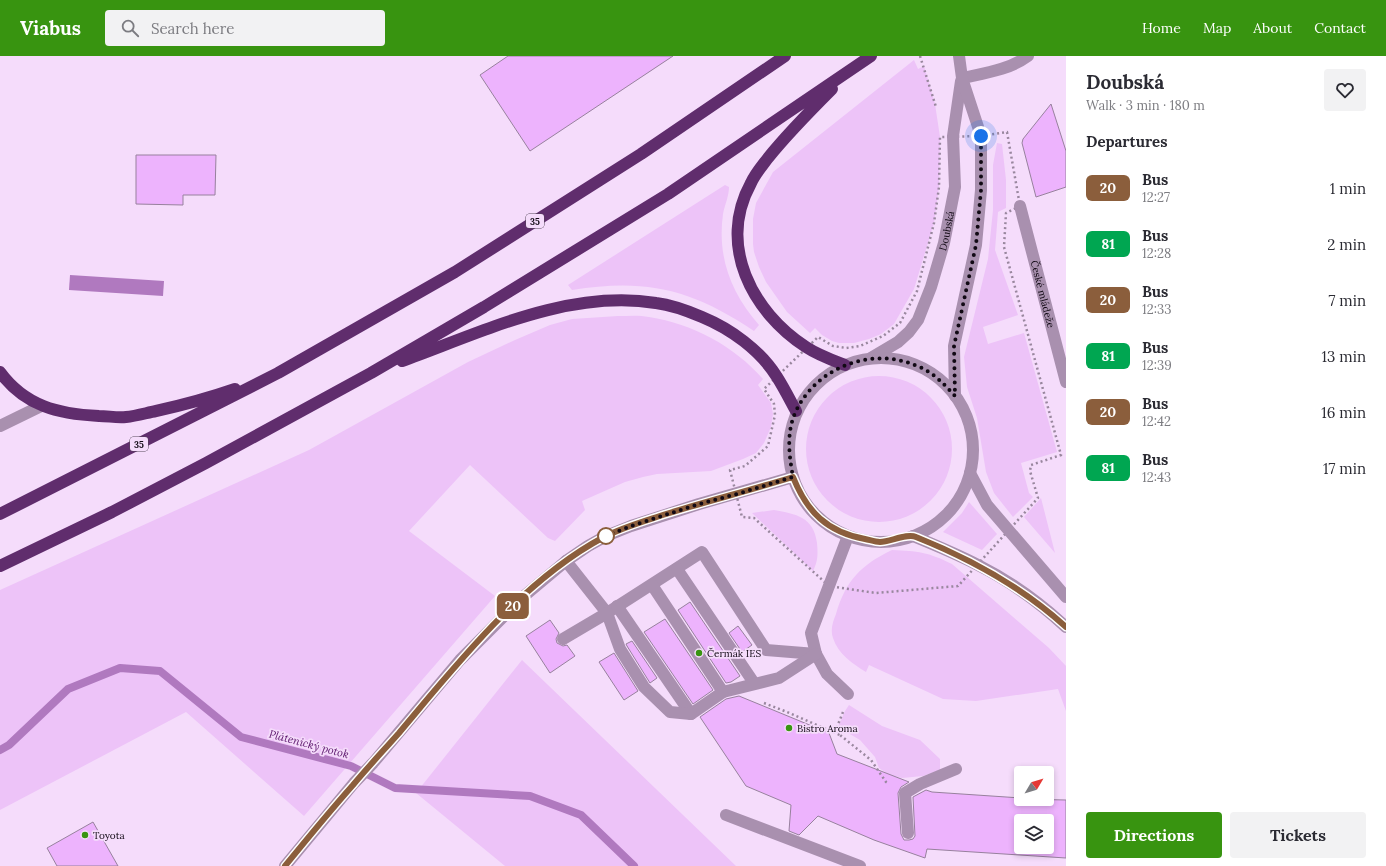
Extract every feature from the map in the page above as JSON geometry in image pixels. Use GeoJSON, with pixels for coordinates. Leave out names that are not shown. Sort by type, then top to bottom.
{"type":"FeatureCollection","features":[{"type":"Feature","properties":{"kind":"highway","name":"35"},"geometry":{"type":"LineString","coordinates":[[0,514],[278,373],[455,272],[641,154],[785,56]]}},
{"type":"Feature","properties":{"kind":"highway"},"geometry":{"type":"LineString","coordinates":[[845,364],[824,357],[807,348],[791,336],[764,307],[752,289],[742,269],[737,239],[738,223],[742,202],[751,183],[781,142],[822,99],[870,57]]}},
{"type":"Feature","properties":{"kind":"highway"},"geometry":{"type":"LineString","coordinates":[[0,566],[112,512],[213,459],[371,373],[484,307],[668,194],[870,57]]}},
{"type":"Feature","properties":{"kind":"highway"},"geometry":{"type":"LineString","coordinates":[[371,373],[527,315],[564,306],[613,300],[656,303],[683,309],[716,323],[741,339],[762,358],[777,376],[796,411]]}},
{"type":"Feature","properties":{"kind":"highway"},"geometry":{"type":"LineString","coordinates":[[0,372],[24,396],[41,406],[59,412],[78,415],[126,417],[184,404],[231,390],[278,373]]}},
{"type":"Feature","properties":{"kind":"street"},"geometry":{"type":"LineString","coordinates":[[959,56],[962,78],[1001,70],[1023,60],[1028,56]]}},
{"type":"Feature","properties":{"kind":"street","name":"Doubská"},"geometry":{"type":"LineString","coordinates":[[871,358],[898,342],[909,332],[918,320],[931,286],[944,243],[955,187],[953,136],[962,78]]}},
{"type":"Feature","properties":{"kind":"street","name":"Doubská"},"geometry":{"type":"LineString","coordinates":[[955,396],[954,346],[976,245],[981,190],[981,136],[962,78]]}},
{"type":"Feature","properties":{"kind":"street","name":"České mládeže"},"geometry":{"type":"LineString","coordinates":[[1020,206],[1066,382]]}},
{"type":"Feature","properties":{"kind":"street","name":"Doubská"},"geometry":{"type":"LineString","coordinates":[[871,358],[895,359],[918,366],[939,378],[955,396],[965,413],[971,433],[973,453],[970,473],[962,493],[949,511],[933,526],[913,536],[881,542],[848,536],[828,526],[812,511],[799,492],[793,477],[788,449],[791,428],[796,411],[810,390],[826,375],[845,364],[871,358]]}},
{"type":"Feature","properties":{"kind":"street"},"geometry":{"type":"LineString","coordinates":[[0,426],[41,406]]}},
{"type":"Feature","properties":{"kind":"street"},"geometry":{"type":"LineString","coordinates":[[970,473],[987,505],[1066,597]]}},
{"type":"Feature","properties":{"kind":"street"},"geometry":{"type":"LineString","coordinates":[[285,866],[354,783],[471,649],[523,597],[566,561],[600,540],[631,526],[699,504],[793,477]]}},
{"type":"Feature","properties":{"kind":"street"},"geometry":{"type":"LineString","coordinates":[[848,536],[811,633],[816,654],[827,674],[848,694]]}},
{"type":"Feature","properties":{"kind":"street"},"geometry":{"type":"LineString","coordinates":[[913,536],[978,565],[1003,579],[1048,610],[1066,627]]}},
{"type":"Feature","properties":{"kind":"street"},"geometry":{"type":"LineString","coordinates":[[563,639],[652,585],[702,552],[766,650],[816,654]]}},
{"type":"Feature","properties":{"kind":"street"},"geometry":{"type":"LineString","coordinates":[[566,561],[612,609],[691,714]]}},
{"type":"Feature","properties":{"kind":"street"},"geometry":{"type":"LineString","coordinates":[[677,568],[754,683]]}},
{"type":"Feature","properties":{"kind":"street"},"geometry":{"type":"LineString","coordinates":[[652,585],[723,692]]}},
{"type":"Feature","properties":{"kind":"street"},"geometry":{"type":"LineString","coordinates":[[612,609],[620,648],[644,687],[670,712],[691,714],[723,692],[754,683],[779,678],[816,654]]}},
{"type":"Feature","properties":{"kind":"street"},"geometry":{"type":"LineString","coordinates":[[908,834],[905,794],[920,784],[956,769]]}},
{"type":"Feature","properties":{"kind":"street"},"geometry":{"type":"LineString","coordinates":[[726,815],[860,866]]}},
{"type":"Feature","properties":{"kind":"path"},"geometry":{"type":"LineString","coordinates":[[920,56],[936,110]]}},
{"type":"Feature","properties":{"kind":"path"},"geometry":{"type":"LineString","coordinates":[[730,470],[744,466],[768,446],[775,415],[774,404],[764,389],[818,338],[833,346],[846,348],[860,346],[883,336],[900,323],[917,291],[934,223],[938,187],[939,130]]}},
{"type":"Feature","properties":{"kind":"path"},"geometry":{"type":"LineString","coordinates":[[940,137],[953,136]]}},
{"type":"Feature","properties":{"kind":"path"},"geometry":{"type":"LineString","coordinates":[[759,702],[788,712],[840,735],[871,760],[886,782],[905,794]]}},
{"type":"Feature","properties":{"kind":"path"},"geometry":{"type":"LineString","coordinates":[[837,727],[840,735]]}},
{"type":"Feature","properties":{"kind":"shaded area"},"geometry":{"type":"Polygon","coordinates":[[[914,60],[918,69],[924,66],[935,104],[940,137],[939,187],[934,223],[914,289],[894,324],[881,334],[869,339],[854,343],[839,343],[822,335],[815,328],[810,333],[787,312],[766,282],[754,252],[753,219],[756,203],[773,172],[914,60]]]}},
{"type":"Feature","properties":{"kind":"shaded area"},"geometry":{"type":"Polygon","coordinates":[[[997,143],[1002,144],[1006,180],[1006,208],[998,212],[995,250],[1018,315],[983,327],[988,344],[1024,333],[1057,452],[1021,463],[1029,493],[1033,497],[1013,517],[994,493],[986,472],[977,418],[967,387],[964,357],[988,259],[993,210],[993,165],[997,143]]]}},
{"type":"Feature","properties":{"kind":"shaded area"},"geometry":{"type":"Polygon","coordinates":[[[725,185],[729,187],[723,214],[722,245],[724,260],[728,274],[741,300],[759,325],[754,331],[710,305],[688,296],[667,290],[623,285],[572,290],[568,285],[725,185]]]}},
{"type":"Feature","properties":{"kind":"shaded area"},"geometry":{"type":"Polygon","coordinates":[[[70,275],[164,281],[163,296],[69,290],[70,275]]]}},
{"type":"Feature","properties":{"kind":"shaded area"},"geometry":{"type":"Polygon","coordinates":[[[645,316],[665,320],[697,331],[726,347],[752,367],[763,379],[758,385],[771,403],[773,414],[771,427],[764,443],[756,453],[711,471],[657,474],[643,477],[625,482],[582,501],[585,510],[555,541],[548,538],[470,465],[409,531],[495,596],[304,816],[186,712],[0,810],[0,590],[309,450],[468,362],[515,340],[550,325],[572,319],[645,316]]]}},
{"type":"Feature","properties":{"kind":"shaded area"},"geometry":{"type":"Polygon","coordinates":[[[879,376],[900,379],[907,382],[925,393],[935,403],[949,428],[952,449],[949,470],[946,477],[935,495],[925,505],[900,519],[879,522],[858,519],[851,516],[833,505],[823,495],[809,470],[806,449],[809,428],[812,421],[823,403],[833,393],[858,379],[879,376]]]}},
{"type":"Feature","properties":{"kind":"shaded area"},"geometry":{"type":"Polygon","coordinates":[[[1041,498],[1055,553],[1024,517],[1041,498]]]}},
{"type":"Feature","properties":{"kind":"shaded area"},"geometry":{"type":"Polygon","coordinates":[[[969,502],[997,534],[982,550],[943,532],[962,513],[969,502]]]}},
{"type":"Feature","properties":{"kind":"shaded area"},"geometry":{"type":"Polygon","coordinates":[[[774,510],[790,513],[803,518],[812,527],[815,534],[818,551],[817,561],[813,571],[752,513],[774,510]]]}},
{"type":"Feature","properties":{"kind":"shaded area"},"geometry":{"type":"Polygon","coordinates":[[[892,550],[923,553],[952,564],[1049,648],[1066,666],[1066,711],[1058,689],[976,701],[943,699],[869,665],[866,672],[846,658],[835,644],[832,632],[833,623],[840,602],[850,583],[863,568],[892,550]]]}},
{"type":"Feature","properties":{"kind":"shaded area"},"geometry":{"type":"Polygon","coordinates":[[[522,660],[736,866],[505,866],[416,793],[522,660]]]}},
{"type":"Feature","properties":{"kind":"shaded area"},"geometry":{"type":"Polygon","coordinates":[[[849,705],[882,726],[920,740],[940,759],[940,770],[923,776],[902,778],[889,775],[879,768],[875,757],[860,740],[838,727],[849,705]]]}},
{"type":"Feature","properties":{"kind":"building"},"geometry":{"type":"Polygon","coordinates":[[[508,56],[673,56],[530,151],[480,75],[508,56]]]}},
{"type":"Feature","properties":{"kind":"building"},"geometry":{"type":"Polygon","coordinates":[[[1051,104],[1066,151],[1066,187],[1036,197],[1022,143],[1023,139],[1051,104]]]}},
{"type":"Feature","properties":{"kind":"building"},"geometry":{"type":"Polygon","coordinates":[[[136,155],[216,155],[215,195],[183,195],[183,205],[136,204],[136,155]]]}},
{"type":"Feature","properties":{"kind":"building"},"geometry":{"type":"Polygon","coordinates":[[[690,602],[740,676],[731,682],[726,683],[678,610],[690,602]]]}},
{"type":"Feature","properties":{"kind":"building"},"geometry":{"type":"Polygon","coordinates":[[[665,619],[713,690],[693,704],[644,632],[665,619]]]}},
{"type":"Feature","properties":{"kind":"building"},"geometry":{"type":"Polygon","coordinates":[[[550,620],[559,633],[556,639],[557,643],[563,646],[567,645],[575,656],[550,673],[526,636],[550,620]]]}},
{"type":"Feature","properties":{"kind":"building"},"geometry":{"type":"Polygon","coordinates":[[[738,626],[752,645],[742,652],[729,633],[738,626]]]}},
{"type":"Feature","properties":{"kind":"building"},"geometry":{"type":"Polygon","coordinates":[[[632,641],[657,678],[650,683],[626,644],[632,641]]]}},
{"type":"Feature","properties":{"kind":"building"},"geometry":{"type":"Polygon","coordinates":[[[614,653],[638,691],[624,700],[599,662],[614,653]]]}},
{"type":"Feature","properties":{"kind":"building"},"geometry":{"type":"Polygon","coordinates":[[[739,696],[829,733],[837,754],[909,782],[901,787],[898,793],[901,834],[904,840],[913,839],[915,836],[913,797],[926,790],[932,792],[1014,798],[1014,806],[1054,806],[1054,800],[1066,800],[1066,858],[927,849],[925,858],[874,840],[818,816],[799,835],[789,831],[791,805],[746,786],[700,717],[726,699],[739,696]]]}},
{"type":"Feature","properties":{"kind":"building","name":"Toyota"},"geometry":{"type":"Polygon","coordinates":[[[93,822],[118,866],[57,866],[47,848],[93,822]]]}},
{"type":"Feature","properties":{"kind":"waterway","name":"Plátenický potok"},"geometry":{"type":"LineString","coordinates":[[0,750],[9,745],[68,689],[120,668],[160,671],[241,737],[351,766],[395,788],[530,796],[581,815],[634,866]]}},
{"type":"Feature","properties":{"kind":"bus line","name":"20"},"geometry":{"type":"LineString","coordinates":[[285,866],[460,660],[498,620],[544,577],[588,546],[606,536],[657,517],[699,504],[793,477],[799,492],[812,511],[828,526],[848,536],[881,542],[913,536],[978,565],[1003,579],[1048,610],[1066,627]]}},
{"type":"Feature","properties":{"kind":"place","name":"Čermák IES"},"geometry":{"type":"Point","coordinates":[699,653]}},
{"type":"Feature","properties":{"kind":"place","name":"Bistro Aroma"},"geometry":{"type":"Point","coordinates":[789,728]}},
{"type":"Feature","properties":{"kind":"place","name":"Toyota"},"geometry":{"type":"Point","coordinates":[85,835]}},
{"type":"Feature","properties":{"kind":"route"},"geometry":{"type":"LineString","coordinates":[[606,536],[657,517],[793,477],[788,449],[791,428],[796,411],[810,390],[826,375],[845,364],[871,358],[895,359],[918,366],[939,378],[955,396],[954,346],[976,245],[981,190],[981,136]]}}]}
